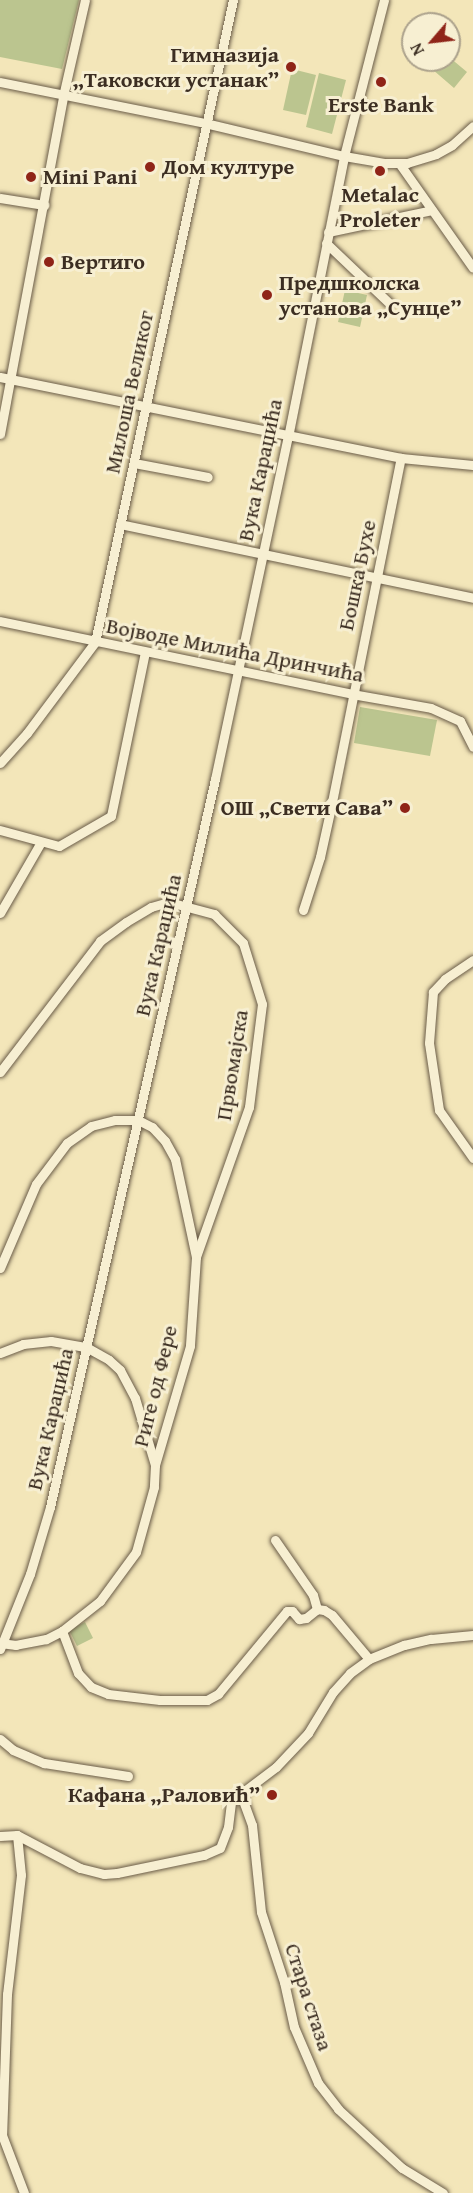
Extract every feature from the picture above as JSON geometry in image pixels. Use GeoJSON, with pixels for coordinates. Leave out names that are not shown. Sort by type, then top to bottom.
{"type":"FeatureCollection","features":[{"type":"Feature","properties":{"kind":"street"},"geometry":{"type":"LineString","coordinates":[[0,434],[12,380],[63,96],[86,0]]}},
{"type":"Feature","properties":{"kind":"street","name":"Милоша Великог"},"geometry":{"type":"LineString","coordinates":[[0,763],[27,733],[95,642],[233,0]]}},
{"type":"Feature","properties":{"kind":"street","name":"Вука Караџића"},"geometry":{"type":"LineString","coordinates":[[1,1645],[30,1574],[47,1516],[187,906],[288,437],[344,156],[384,0]]}},
{"type":"Feature","properties":{"kind":"street"},"geometry":{"type":"LineString","coordinates":[[0,82],[206,123],[344,156],[399,163],[436,154],[471,133]]}},
{"type":"Feature","properties":{"kind":"street"},"geometry":{"type":"LineString","coordinates":[[399,163],[473,268]]}},
{"type":"Feature","properties":{"kind":"street"},"geometry":{"type":"LineString","coordinates":[[0,198],[44,206]]}},
{"type":"Feature","properties":{"kind":"street"},"geometry":{"type":"LineString","coordinates":[[328,232],[432,210]]}},
{"type":"Feature","properties":{"kind":"street"},"geometry":{"type":"LineString","coordinates":[[326,243],[388,303]]}},
{"type":"Feature","properties":{"kind":"street"},"geometry":{"type":"LineString","coordinates":[[0,377],[288,437],[401,458],[473,465]]}},
{"type":"Feature","properties":{"kind":"street","name":"Бошка Бухе"},"geometry":{"type":"LineString","coordinates":[[303,910],[320,857],[401,458]]}},
{"type":"Feature","properties":{"kind":"street"},"geometry":{"type":"LineString","coordinates":[[134,463],[208,477]]}},
{"type":"Feature","properties":{"kind":"street"},"geometry":{"type":"LineString","coordinates":[[120,524],[473,598]]}},
{"type":"Feature","properties":{"kind":"street","name":"Војводе Милића Дринчића"},"geometry":{"type":"LineString","coordinates":[[0,621],[352,694],[431,708],[460,721],[473,747]]}},
{"type":"Feature","properties":{"kind":"street"},"geometry":{"type":"LineString","coordinates":[[0,830],[59,846],[111,816],[145,652]]}},
{"type":"Feature","properties":{"kind":"street"},"geometry":{"type":"LineString","coordinates":[[0,913],[41,842]]}},
{"type":"Feature","properties":{"kind":"street","name":"Првомајска"},"geometry":{"type":"LineString","coordinates":[[0,1072],[100,941],[151,907],[169,902],[214,914],[243,943],[262,1004],[249,1107],[196,1257]]}},
{"type":"Feature","properties":{"kind":"street"},"geometry":{"type":"LineString","coordinates":[[473,960],[445,980],[433,992],[429,1043],[438,1110],[473,1158]]}},
{"type":"Feature","properties":{"kind":"street"},"geometry":{"type":"LineString","coordinates":[[0,1268],[36,1184],[67,1143],[91,1126],[115,1120],[138,1120]]}},
{"type":"Feature","properties":{"kind":"street","name":"Риге од Фере"},"geometry":{"type":"LineString","coordinates":[[138,1120],[152,1127],[165,1141],[175,1159],[196,1257],[190,1346],[155,1465]]}},
{"type":"Feature","properties":{"kind":"street"},"geometry":{"type":"LineString","coordinates":[[0,1353],[23,1344],[51,1341],[86,1347],[109,1360],[128,1382],[155,1465],[154,1487],[136,1552],[100,1601],[62,1631],[46,1639],[1,1645]]}},
{"type":"Feature","properties":{"kind":"street"},"geometry":{"type":"LineString","coordinates":[[275,1540],[313,1595],[317,1609]]}},
{"type":"Feature","properties":{"kind":"street"},"geometry":{"type":"LineString","coordinates":[[62,1631],[78,1672],[97,1690],[160,1700],[207,1700],[218,1694],[287,1611],[292,1611],[299,1619],[306,1618],[317,1609]]}},
{"type":"Feature","properties":{"kind":"street"},"geometry":{"type":"LineString","coordinates":[[317,1609],[332,1615],[369,1659]]}},
{"type":"Feature","properties":{"kind":"street"},"geometry":{"type":"LineString","coordinates":[[0,1836],[17,1835],[92,1872],[117,1874],[204,1855],[220,1848],[228,1827],[231,1801],[276,1767],[308,1733],[333,1692],[350,1672],[369,1659],[404,1646],[431,1639],[473,1635]]}},
{"type":"Feature","properties":{"kind":"street"},"geometry":{"type":"LineString","coordinates":[[0,1739],[13,1750],[44,1763],[128,1776]]}},
{"type":"Feature","properties":{"kind":"street","name":"Стара стаза"},"geometry":{"type":"LineString","coordinates":[[241,1795],[252,1825],[261,1912],[284,1982],[294,2027],[318,2083],[338,2109],[402,2168],[443,2193]]}},
{"type":"Feature","properties":{"kind":"street"},"geometry":{"type":"LineString","coordinates":[[17,1835],[21,1875],[7,1994],[2,2135],[24,2193]]}},
{"type":"Feature","properties":{"kind":"green space"},"geometry":{"type":"Polygon","coordinates":[[[0,0],[79,0],[62,69],[0,57],[0,0]]]}},
{"type":"Feature","properties":{"kind":"green space"},"geometry":{"type":"Polygon","coordinates":[[[461,67],[467,72],[454,88],[435,72],[461,72],[461,67]]]}},
{"type":"Feature","properties":{"kind":"green space"},"geometry":{"type":"Polygon","coordinates":[[[292,69],[316,75],[306,115],[283,110],[292,69]]]}},
{"type":"Feature","properties":{"kind":"green space"},"geometry":{"type":"Polygon","coordinates":[[[319,73],[346,80],[332,134],[306,127],[319,73]]]}},
{"type":"Feature","properties":{"kind":"green space"},"geometry":{"type":"Polygon","coordinates":[[[345,290],[367,295],[360,327],[338,322],[345,290]]]}},
{"type":"Feature","properties":{"kind":"green space"},"geometry":{"type":"Polygon","coordinates":[[[360,707],[437,720],[430,756],[354,743],[360,707]]]}},
{"type":"Feature","properties":{"kind":"green space"},"geometry":{"type":"Polygon","coordinates":[[[85,1622],[93,1638],[77,1646],[69,1630],[85,1622]]]}},
{"type":"Feature","properties":{"kind":"place","name":"Гимназија „Таковски устанак”"},"geometry":{"type":"Point","coordinates":[291,67]}},
{"type":"Feature","properties":{"kind":"place","name":"Erste Bank"},"geometry":{"type":"Point","coordinates":[381,82]}},
{"type":"Feature","properties":{"kind":"place","name":"Дом културе"},"geometry":{"type":"Point","coordinates":[150,167]}},
{"type":"Feature","properties":{"kind":"place","name":"Metalac Proleter"},"geometry":{"type":"Point","coordinates":[380,171]}},
{"type":"Feature","properties":{"kind":"place","name":"Mini Pani"},"geometry":{"type":"Point","coordinates":[31,177]}},
{"type":"Feature","properties":{"kind":"place","name":"Вертиго"},"geometry":{"type":"Point","coordinates":[49,262]}},
{"type":"Feature","properties":{"kind":"place","name":"Предшколска установа „Сунце”"},"geometry":{"type":"Point","coordinates":[267,295]}},
{"type":"Feature","properties":{"kind":"place","name":"ОШ „Свети Сава”"},"geometry":{"type":"Point","coordinates":[405,808]}},
{"type":"Feature","properties":{"kind":"place","name":"Кафана „Раловић”"},"geometry":{"type":"Point","coordinates":[272,1795]}}]}
